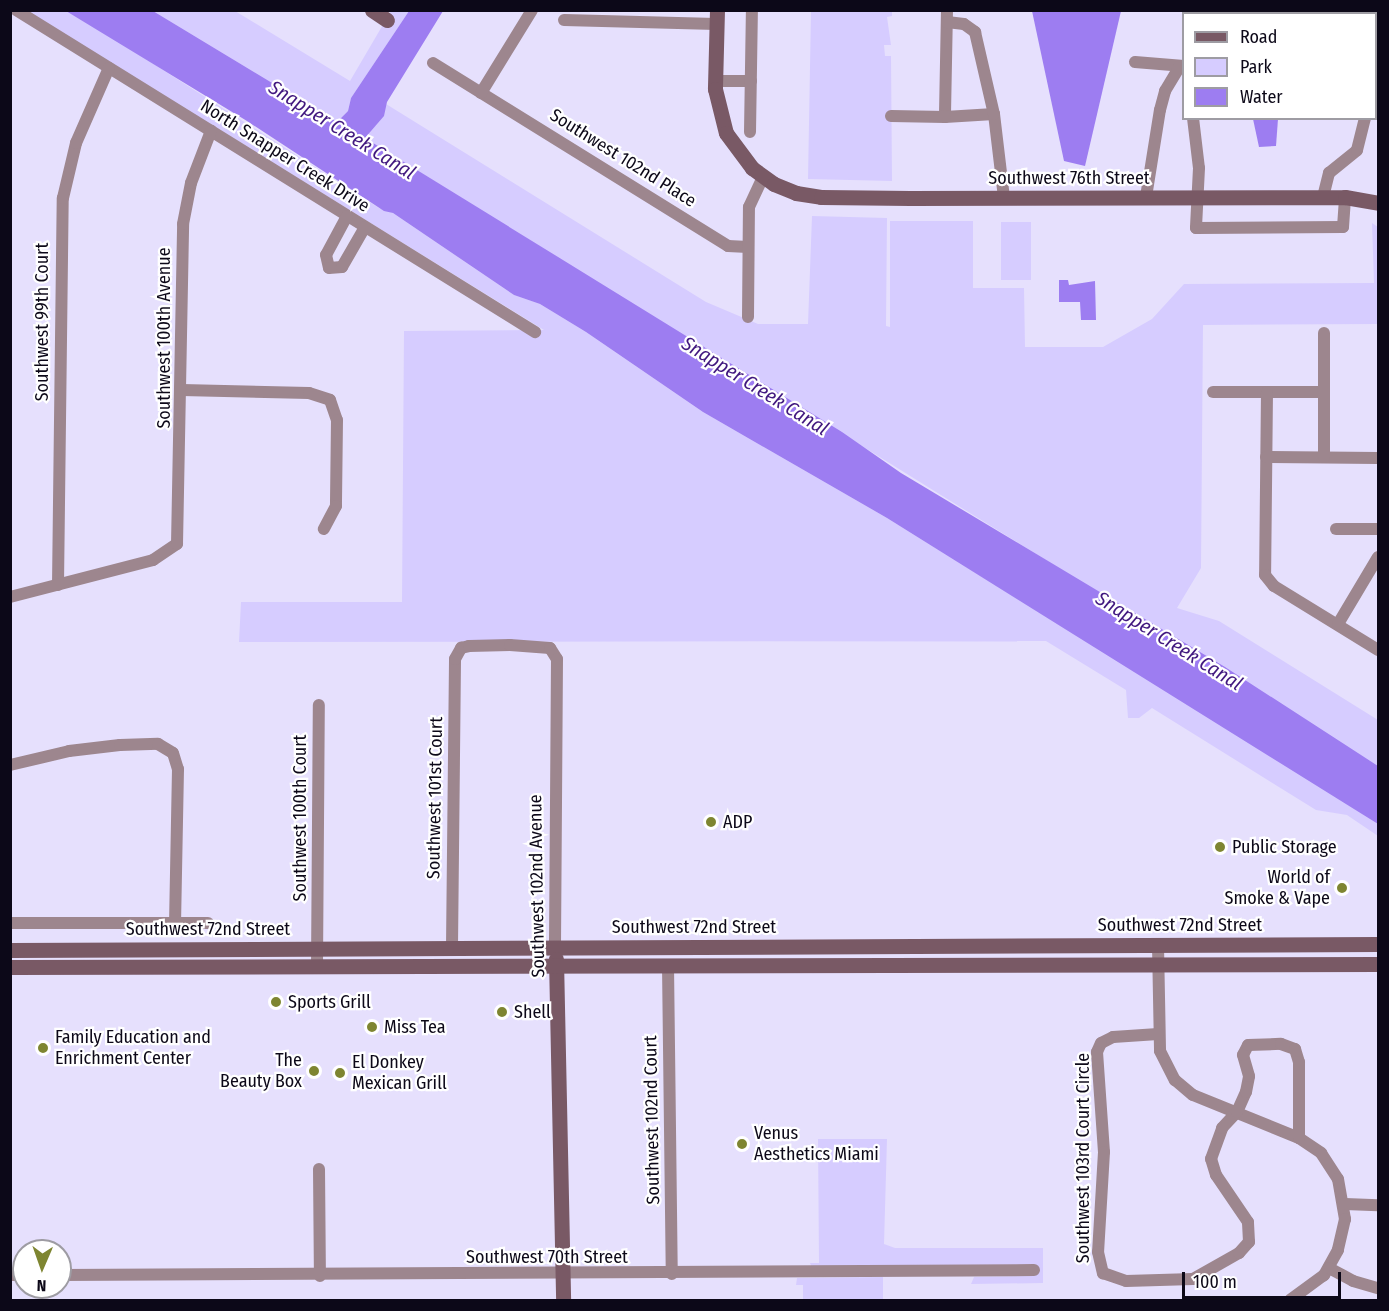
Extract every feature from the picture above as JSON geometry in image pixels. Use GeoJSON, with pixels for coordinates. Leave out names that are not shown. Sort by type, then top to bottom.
{"type":"FeatureCollection","features":[{"type":"Feature","properties":{"kind":"main road"},"geometry":{"type":"LineString","coordinates":[[372,10],[387,20]]}},
{"type":"Feature","properties":{"kind":"main road"},"geometry":{"type":"LineString","coordinates":[[717,17],[715,81],[726,133],[739,154],[763,177]]}},
{"type":"Feature","properties":{"kind":"main road","name":"Southwest 76th Street"},"geometry":{"type":"LineString","coordinates":[[763,177],[790,191],[821,197],[1345,197],[1378,203]]}},
{"type":"Feature","properties":{"kind":"main road","name":"Southwest 72nd Street"},"geometry":{"type":"LineString","coordinates":[[10,950],[1378,944]]}},
{"type":"Feature","properties":{"kind":"main road"},"geometry":{"type":"LineString","coordinates":[[1334,964],[1335,945]]}},
{"type":"Feature","properties":{"kind":"main road"},"geometry":{"type":"LineString","coordinates":[[829,965],[856,953],[863,946]]}},
{"type":"Feature","properties":{"kind":"main road"},"geometry":{"type":"LineString","coordinates":[[1024,946],[1025,965]]}},
{"type":"Feature","properties":{"kind":"main road","name":"Southwest 102nd Avenue"},"geometry":{"type":"LineString","coordinates":[[555,947],[563,1300]]}},
{"type":"Feature","properties":{"kind":"main road"},"geometry":{"type":"LineString","coordinates":[[173,948],[173,967]]}},
{"type":"Feature","properties":{"kind":"main road"},"geometry":{"type":"LineString","coordinates":[[69,950],[69,967]]}},
{"type":"Feature","properties":{"kind":"main road","name":"Southwest 72nd Street"},"geometry":{"type":"LineString","coordinates":[[10,967],[1378,964]]}},
{"type":"Feature","properties":{"kind":"street","name":"North Snapper Creek Drive"},"geometry":{"type":"LineString","coordinates":[[16,10],[535,332]]}},
{"type":"Feature","properties":{"kind":"street"},"geometry":{"type":"LineString","coordinates":[[481,93],[532,10]]}},
{"type":"Feature","properties":{"kind":"street"},"geometry":{"type":"LineString","coordinates":[[750,132],[752,10]]}},
{"type":"Feature","properties":{"kind":"street"},"geometry":{"type":"LineString","coordinates":[[945,117],[947,16],[975,32],[994,114],[1004,198]]}},
{"type":"Feature","properties":{"kind":"street"},"geometry":{"type":"LineString","coordinates":[[564,20],[717,17]]}},
{"type":"Feature","properties":{"kind":"street"},"geometry":{"type":"LineString","coordinates":[[1135,62],[1182,69],[1165,91],[1146,197]]}},
{"type":"Feature","properties":{"kind":"street","name":"Southwest 102nd Place"},"geometry":{"type":"LineString","coordinates":[[433,63],[728,246],[748,247]]}},
{"type":"Feature","properties":{"kind":"street","name":"Southwest 99th Court"},"geometry":{"type":"LineString","coordinates":[[57,585],[63,198],[79,135],[109,68]]}},
{"type":"Feature","properties":{"kind":"street"},"geometry":{"type":"LineString","coordinates":[[715,81],[751,81]]}},
{"type":"Feature","properties":{"kind":"street"},"geometry":{"type":"LineString","coordinates":[[891,116],[945,117],[994,114]]}},
{"type":"Feature","properties":{"kind":"street"},"geometry":{"type":"LineString","coordinates":[[1193,120],[1198,144],[1196,228],[1343,227],[1345,197]]}},
{"type":"Feature","properties":{"kind":"street"},"geometry":{"type":"LineString","coordinates":[[1323,197],[1329,173],[1357,150],[1364,120]]}},
{"type":"Feature","properties":{"kind":"street","name":"Southwest 100th Avenue"},"geometry":{"type":"LineString","coordinates":[[57,585],[153,560],[174,549],[181,523],[183,224],[191,183],[211,131]]}},
{"type":"Feature","properties":{"kind":"street"},"geometry":{"type":"LineString","coordinates":[[748,317],[750,201],[763,177]]}},
{"type":"Feature","properties":{"kind":"street"},"geometry":{"type":"LineString","coordinates":[[347,216],[326,255],[329,268],[342,267],[365,227]]}},
{"type":"Feature","properties":{"kind":"street"},"geometry":{"type":"LineString","coordinates":[[1324,333],[1324,457]]}},
{"type":"Feature","properties":{"kind":"street"},"geometry":{"type":"LineString","coordinates":[[182,390],[309,393],[327,396],[337,420],[336,506],[324,529]]}},
{"type":"Feature","properties":{"kind":"street"},"geometry":{"type":"LineString","coordinates":[[1214,392],[1324,392]]}},
{"type":"Feature","properties":{"kind":"street"},"geometry":{"type":"LineString","coordinates":[[1268,392],[1264,567],[1275,586],[1378,650]]}},
{"type":"Feature","properties":{"kind":"street"},"geometry":{"type":"LineString","coordinates":[[1266,457],[1378,458]]}},
{"type":"Feature","properties":{"kind":"street"},"geometry":{"type":"LineString","coordinates":[[1336,529],[1378,529]]}},
{"type":"Feature","properties":{"kind":"street"},"geometry":{"type":"LineString","coordinates":[[1338,624],[1378,557]]}},
{"type":"Feature","properties":{"kind":"street"},"geometry":{"type":"LineString","coordinates":[[10,597],[57,585]]}},
{"type":"Feature","properties":{"kind":"street","name":"Southwest 102nd Avenue"},"geometry":{"type":"LineString","coordinates":[[458,651],[475,645],[517,645],[547,647],[555,652],[555,947]]}},
{"type":"Feature","properties":{"kind":"street","name":"Southwest 101st Court"},"geometry":{"type":"LineString","coordinates":[[452,947],[454,668],[458,651]]}},
{"type":"Feature","properties":{"kind":"street","name":"Southwest 100th Court"},"geometry":{"type":"LineString","coordinates":[[317,966],[319,705]]}},
{"type":"Feature","properties":{"kind":"street"},"geometry":{"type":"LineString","coordinates":[[10,765],[69,751],[120,745],[158,744],[173,753],[178,776],[176,923]]}},
{"type":"Feature","properties":{"kind":"street","name":"Southwest 72nd Street"},"geometry":{"type":"LineString","coordinates":[[10,923],[208,923]]}},
{"type":"Feature","properties":{"kind":"street"},"geometry":{"type":"LineString","coordinates":[[1158,945],[1158,1034],[1165,1066],[1175,1080],[1192,1095],[1299,1137],[1330,1165],[1345,1204],[1343,1234],[1329,1268],[1290,1300]]}},
{"type":"Feature","properties":{"kind":"street","name":"Southwest 102nd Court"},"geometry":{"type":"LineString","coordinates":[[668,965],[672,1274]]}},
{"type":"Feature","properties":{"kind":"street","name":"Southwest 103rd Court Circle"},"geometry":{"type":"LineString","coordinates":[[1158,1034],[1113,1037],[1101,1043],[1097,1052],[1104,1152],[1098,1245],[1103,1274],[1126,1281],[1193,1280],[1245,1247],[1250,1228],[1216,1175],[1212,1159],[1222,1128],[1237,1112]]}},
{"type":"Feature","properties":{"kind":"street"},"geometry":{"type":"LineString","coordinates":[[1237,1112],[1249,1081],[1243,1062],[1245,1049],[1254,1043],[1290,1046],[1295,1049],[1299,1062],[1299,1137]]}},
{"type":"Feature","properties":{"kind":"street"},"geometry":{"type":"LineString","coordinates":[[319,1169],[320,1275]]}},
{"type":"Feature","properties":{"kind":"street"},"geometry":{"type":"LineString","coordinates":[[1345,1204],[1378,1204]]}},
{"type":"Feature","properties":{"kind":"street"},"geometry":{"type":"LineString","coordinates":[[1329,1268],[1353,1281],[1378,1288]]}},
{"type":"Feature","properties":{"kind":"street","name":"Southwest 70th Street"},"geometry":{"type":"LineString","coordinates":[[72,1275],[563,1275],[1034,1270]]}},
{"type":"Feature","properties":{"kind":"green space"},"geometry":{"type":"Polygon","coordinates":[[[27,11],[66,11],[124,45],[379,208],[393,213],[514,295],[540,304],[586,332],[703,412],[887,518],[1276,759],[1378,824],[1378,836],[1347,815],[1316,810],[1152,708],[1139,718],[1128,718],[1126,690],[1046,641],[239,642],[241,602],[402,602],[404,331],[544,330],[27,11]]]}},
{"type":"Feature","properties":{"kind":"green space"},"geometry":{"type":"Polygon","coordinates":[[[153,11],[235,11],[350,81],[391,11],[409,11],[351,98],[348,111],[337,122],[153,11]]]}},
{"type":"Feature","properties":{"kind":"green space"},"geometry":{"type":"Polygon","coordinates":[[[811,11],[892,11],[892,16],[887,17],[891,45],[884,45],[885,56],[891,56],[892,181],[808,179],[811,11]]]}},
{"type":"Feature","properties":{"kind":"green space"},"geometry":{"type":"Polygon","coordinates":[[[386,104],[706,302],[758,324],[808,324],[812,216],[887,218],[886,326],[890,327],[890,221],[973,221],[973,288],[1024,288],[1025,347],[1103,347],[1152,319],[1184,284],[1374,283],[1372,223],[1378,227],[1378,324],[1203,325],[1201,568],[1177,608],[1219,621],[1378,720],[1378,766],[365,138],[381,119],[386,104]]]}},
{"type":"Feature","properties":{"kind":"green space"},"geometry":{"type":"Polygon","coordinates":[[[1001,222],[1031,222],[1031,280],[1001,280],[1001,222]]]}},
{"type":"Feature","properties":{"kind":"green space"},"geometry":{"type":"Polygon","coordinates":[[[818,1139],[887,1139],[884,1244],[895,1248],[1043,1248],[1043,1283],[971,1284],[974,1277],[1033,1276],[812,1268],[810,1263],[819,1263],[818,1139]]]}},
{"type":"Feature","properties":{"kind":"green space"},"geometry":{"type":"Polygon","coordinates":[[[883,1277],[883,1300],[803,1300],[803,1285],[796,1285],[797,1278],[883,1277]]]}},
{"type":"Feature","properties":{"kind":"water","name":"Snapper Creek Canal"},"geometry":{"type":"Polygon","coordinates":[[[66,11],[153,11],[337,122],[348,111],[351,98],[409,11],[443,11],[387,102],[384,116],[365,138],[842,432],[901,473],[1225,667],[1378,766],[1378,824],[887,518],[703,412],[586,332],[540,304],[514,295],[393,213],[384,211],[247,121],[66,11]]]}},
{"type":"Feature","properties":{"kind":"water"},"geometry":{"type":"Polygon","coordinates":[[[1032,11],[1121,11],[1085,166],[1064,161],[1032,11]]]}},
{"type":"Feature","properties":{"kind":"water"},"geometry":{"type":"Polygon","coordinates":[[[1234,11],[1378,11],[1378,32],[1377,12],[1234,11]]]}},
{"type":"Feature","properties":{"kind":"water"},"geometry":{"type":"Polygon","coordinates":[[[1253,120],[1278,120],[1276,146],[1259,147],[1253,120]]]}},
{"type":"Feature","properties":{"kind":"water"},"geometry":{"type":"Polygon","coordinates":[[[1059,280],[1068,280],[1069,285],[1095,281],[1096,320],[1081,320],[1080,302],[1059,302],[1059,280]]]}},
{"type":"Feature","properties":{"kind":"place","name":"ADP"},"geometry":{"type":"Point","coordinates":[711,822]}},
{"type":"Feature","properties":{"kind":"place","name":"Public Storage"},"geometry":{"type":"Point","coordinates":[1220,847]}},
{"type":"Feature","properties":{"kind":"place","name":"World of Smoke & Vape"},"geometry":{"type":"Point","coordinates":[1342,888]}},
{"type":"Feature","properties":{"kind":"place","name":"Sports Grill"},"geometry":{"type":"Point","coordinates":[276,1002]}},
{"type":"Feature","properties":{"kind":"place","name":"Shell"},"geometry":{"type":"Point","coordinates":[502,1012]}},
{"type":"Feature","properties":{"kind":"place","name":"Miss Tea"},"geometry":{"type":"Point","coordinates":[372,1027]}},
{"type":"Feature","properties":{"kind":"place","name":"Family Education and Enrichment Center"},"geometry":{"type":"Point","coordinates":[43,1048]}},
{"type":"Feature","properties":{"kind":"place","name":"The Beauty Box"},"geometry":{"type":"Point","coordinates":[314,1071]}},
{"type":"Feature","properties":{"kind":"place","name":"El Donkey Mexican Grill"},"geometry":{"type":"Point","coordinates":[340,1073]}},
{"type":"Feature","properties":{"kind":"place","name":"Venus Aesthetics Miami"},"geometry":{"type":"Point","coordinates":[742,1144]}}]}
